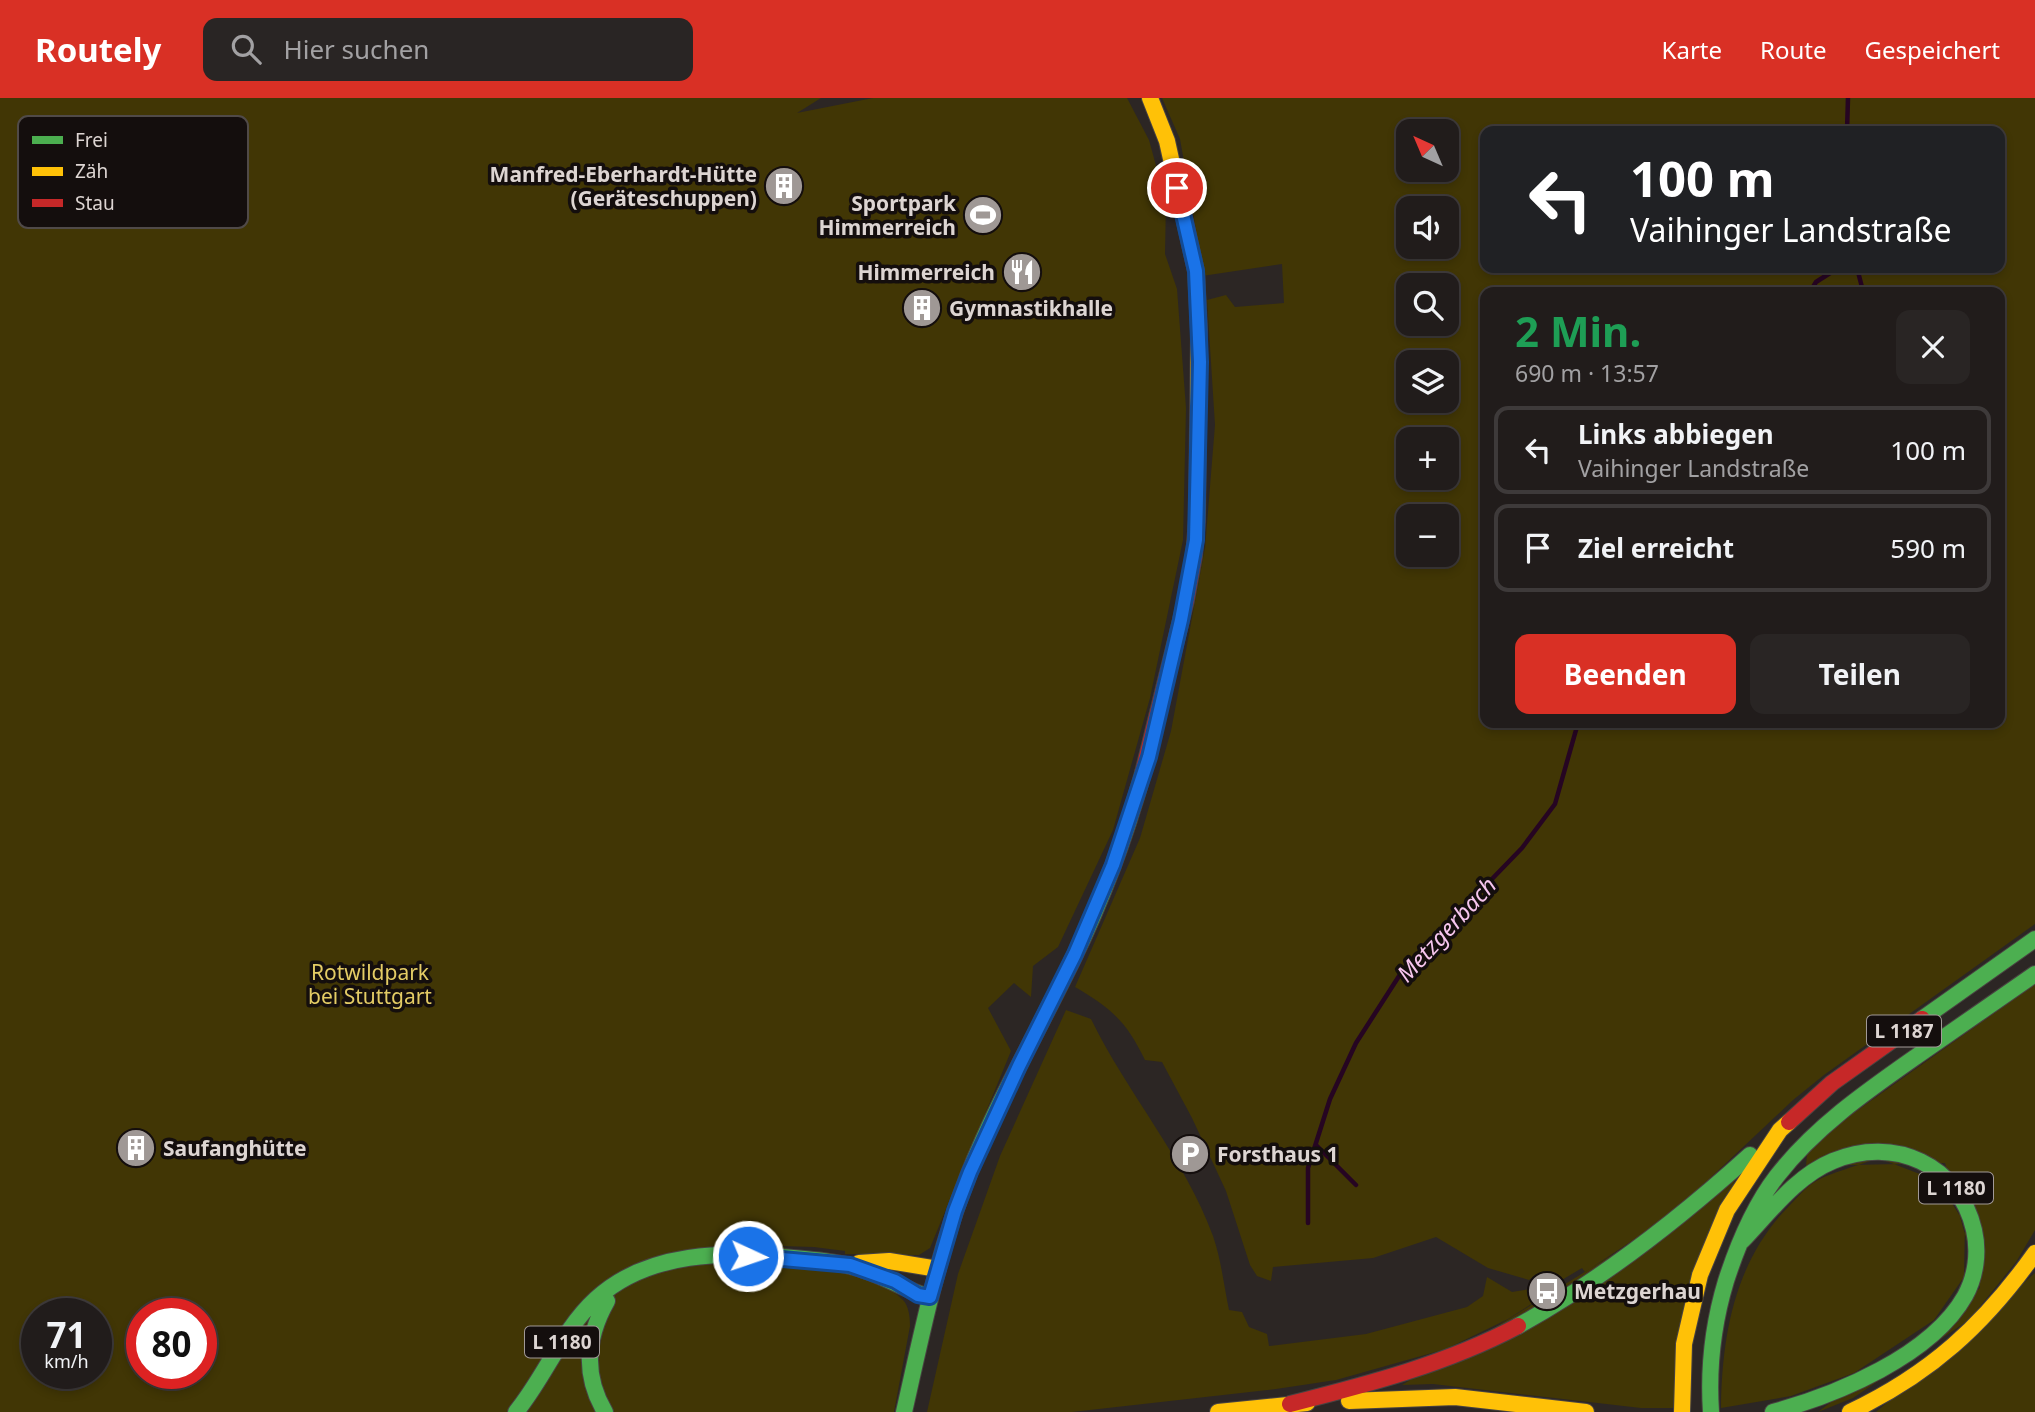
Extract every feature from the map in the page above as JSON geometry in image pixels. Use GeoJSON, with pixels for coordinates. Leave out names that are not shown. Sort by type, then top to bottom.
{"type":"FeatureCollection","features":[{"type":"Feature","properties":{"kind":"main road"},"geometry":{"type":"LineString","coordinates":[[904,1412],[930,1297],[955,1211],[1019,1066],[1105,888],[1129,821],[1149,757],[1191,575],[1196,540],[1198,489],[1198,293],[1196,271],[1167,141],[1150,98]]}},
{"type":"Feature","properties":{"kind":"main road","name":"L 1187"},"geometry":{"type":"LineString","coordinates":[[1682,1412],[1684,1344],[1700,1275],[1727,1210],[1780,1130],[1832,1083],[2035,939]]}},
{"type":"Feature","properties":{"kind":"main road","name":"L 1187"},"geometry":{"type":"LineString","coordinates":[[1710,1412],[1710,1355],[1720,1299],[1742,1241],[1775,1178],[1833,1118],[2035,974]]}},
{"type":"Feature","properties":{"kind":"main road"},"geometry":{"type":"LineString","coordinates":[[1290,1404],[1414,1370],[1477,1346],[1523,1324],[1576,1293],[1656,1236],[1780,1130]]}},
{"type":"Feature","properties":{"kind":"main road","name":"L 1180"},"geometry":{"type":"LineString","coordinates":[[1742,1241],[1786,1194],[1808,1176],[1841,1157],[1876,1150],[1907,1154],[1939,1171],[1963,1199],[1974,1230],[1976,1252],[1971,1282],[1953,1313],[1936,1330],[1898,1358],[1852,1384],[1830,1395],[1773,1412]]}},
{"type":"Feature","properties":{"kind":"main road"},"geometry":{"type":"LineString","coordinates":[[1850,1412],[1902,1385],[1967,1336],[2003,1298],[2035,1254]]}},
{"type":"Feature","properties":{"kind":"main road","name":"L 1180"},"geometry":{"type":"LineString","coordinates":[[516,1412],[577,1321],[598,1298],[620,1282],[658,1264],[694,1257],[748,1256],[850,1265],[895,1281],[918,1295],[930,1297]]}},
{"type":"Feature","properties":{"kind":"main road","name":"L 1180"},"geometry":{"type":"LineString","coordinates":[[850,1265],[887,1261],[939,1269]]}},
{"type":"Feature","properties":{"kind":"main road","name":"L 1180"},"geometry":{"type":"LineString","coordinates":[[605,1412],[597,1401],[590,1379],[589,1341],[601,1310],[620,1282]]}},
{"type":"Feature","properties":{"kind":"main road"},"geometry":{"type":"LineString","coordinates":[[1218,1412],[1290,1404],[1455,1397],[1586,1412]]}},
{"type":"Feature","properties":{"kind":"green space","name":"Rotwildpark bei Stuttgart"},"geometry":{"type":"Polygon","coordinates":[[[0,98],[821,98],[797,113],[873,98],[1127,98],[1149,140],[1166,202],[1165,254],[1177,289],[1186,408],[1183,540],[1150,698],[1113,830],[1058,947],[1033,966],[1031,997],[1014,983],[988,1008],[1011,1051],[930,1248],[919,1255],[845,1254],[845,1251],[814,1247],[781,1246],[878,1282],[905,1303],[910,1326],[894,1412],[0,1412],[0,98]]]}},
{"type":"Feature","properties":{"kind":"green space"},"geometry":{"type":"Polygon","coordinates":[[[1162,98],[2035,98],[2035,924],[1824,1075],[1793,1100],[1671,1215],[1585,1272],[1582,1268],[1555,1284],[1546,1277],[1535,1275],[1529,1280],[1488,1268],[1436,1237],[1373,1258],[1273,1267],[1271,1281],[1257,1276],[1250,1265],[1226,1191],[1162,1062],[1145,1060],[1117,1017],[1075,987],[1140,838],[1171,731],[1205,548],[1215,425],[1207,300],[1226,295],[1235,307],[1284,303],[1282,264],[1202,276],[1180,139],[1162,98]]]}},
{"type":"Feature","properties":{"kind":"green space"},"geometry":{"type":"Polygon","coordinates":[[[2035,984],[2035,1230],[2016,1262],[1969,1320],[1853,1398],[1818,1412],[1980,1288],[1945,1163],[1806,1166],[1807,1154],[1841,1122],[2035,984]]]}},
{"type":"Feature","properties":{"kind":"green space"},"geometry":{"type":"Polygon","coordinates":[[[1066,1010],[1091,1019],[1121,1073],[1172,1153],[1213,1236],[1229,1310],[1242,1312],[1249,1327],[1267,1334],[1269,1346],[1366,1334],[1467,1307],[1483,1296],[1487,1277],[1512,1292],[1536,1288],[1543,1282],[1548,1288],[1534,1297],[1536,1301],[1508,1319],[1446,1349],[1336,1380],[1072,1412],[927,1412],[958,1274],[1000,1156],[1066,1010]]]}},
{"type":"Feature","properties":{"kind":"green space"},"geometry":{"type":"Polygon","coordinates":[[[1878,1158],[1938,1181],[1965,1224],[1964,1277],[1934,1320],[1854,1373],[1791,1396],[1721,1408],[1724,1353],[1735,1299],[1744,1274],[1771,1226],[1819,1179],[1878,1158]]]}},
{"type":"Feature","properties":{"kind":"green space"},"geometry":{"type":"Polygon","coordinates":[[[1735,1179],[1673,1408],[1641,1408],[1433,1384],[1402,1385],[1735,1179]]]}},
{"type":"Feature","properties":{"kind":"green space"},"geometry":{"type":"Polygon","coordinates":[[[2035,1273],[2035,1412],[1876,1412],[2035,1273]]]}},
{"type":"Feature","properties":{"kind":"waterway","name":"Metzgerbach"},"geometry":{"type":"LineString","coordinates":[[1847,126],[1848,98]]}},
{"type":"Feature","properties":{"kind":"waterway","name":"Metzgerbach"},"geometry":{"type":"LineString","coordinates":[[1813,287],[1830,273]]}},
{"type":"Feature","properties":{"kind":"waterway"},"geometry":{"type":"LineString","coordinates":[[1858,273],[1862,287]]}},
{"type":"Feature","properties":{"kind":"waterway","name":"Metzgerbach"},"geometry":{"type":"LineString","coordinates":[[1308,1223],[1308,1168],[1330,1099],[1356,1043],[1401,973],[1522,848],[1555,804],[1577,728]]}},
{"type":"Feature","properties":{"kind":"waterway"},"geometry":{"type":"LineString","coordinates":[[1316,1145],[1356,1185]]}},
{"type":"Feature","properties":{"kind":"traffic: fast"},"geometry":{"type":"LineString","coordinates":[[904,1412],[939,1263],[957,1205],[1004,1094],[1072,961],[1103,892],[1143,773]]}},
{"type":"Feature","properties":{"kind":"traffic: fast"},"geometry":{"type":"LineString","coordinates":[[1922,1019],[2035,939]]}},
{"type":"Feature","properties":{"kind":"traffic: fast"},"geometry":{"type":"LineString","coordinates":[[1711,1412],[1712,1346],[1726,1281],[1747,1226],[1777,1176],[1808,1142],[1861,1096],[2035,974]]}},
{"type":"Feature","properties":{"kind":"traffic: fast"},"geometry":{"type":"LineString","coordinates":[[1742,1241],[1784,1196],[1807,1176],[1833,1161],[1856,1154],[1879,1152],[1900,1154],[1921,1161],[1939,1173],[1954,1188],[1966,1207],[1974,1230],[1976,1264],[1969,1288],[1950,1318],[1930,1337],[1906,1355],[1852,1384],[1773,1412]]}},
{"type":"Feature","properties":{"kind":"traffic: fast"},"geometry":{"type":"LineString","coordinates":[[1518,1326],[1580,1289],[1639,1247],[1750,1155]]}},
{"type":"Feature","properties":{"kind":"traffic: fast"},"geometry":{"type":"LineString","coordinates":[[516,1412],[584,1311],[617,1283],[639,1271],[664,1263],[715,1255],[819,1261],[861,1269],[930,1297]]}},
{"type":"Feature","properties":{"kind":"traffic: fast"},"geometry":{"type":"LineString","coordinates":[[605,1412],[593,1384],[590,1357],[595,1329],[607,1301]]}},
{"type":"Feature","properties":{"kind":"traffic: slow"},"geometry":{"type":"LineString","coordinates":[[1150,98],[1167,141],[1196,271],[1199,330],[1197,520]]}},
{"type":"Feature","properties":{"kind":"traffic: slow"},"geometry":{"type":"LineString","coordinates":[[1682,1412],[1684,1344],[1700,1275],[1727,1210],[1780,1130],[1789,1122]]}},
{"type":"Feature","properties":{"kind":"traffic: slow"},"geometry":{"type":"LineString","coordinates":[[1850,1412],[1905,1381],[1953,1345],[1996,1303],[2035,1253]]}},
{"type":"Feature","properties":{"kind":"traffic: slow"},"geometry":{"type":"LineString","coordinates":[[859,1263],[889,1261],[938,1269]]}},
{"type":"Feature","properties":{"kind":"traffic: slow"},"geometry":{"type":"LineString","coordinates":[[1349,1401],[1455,1397],[1586,1412]]}},
{"type":"Feature","properties":{"kind":"traffic: slow"},"geometry":{"type":"LineString","coordinates":[[1218,1412],[1307,1403]]}},
{"type":"Feature","properties":{"kind":"traffic: jam"},"geometry":{"type":"LineString","coordinates":[[1143,773],[1186,600],[1197,520]]}},
{"type":"Feature","properties":{"kind":"traffic: jam"},"geometry":{"type":"LineString","coordinates":[[1789,1122],[1832,1083],[1922,1019]]}},
{"type":"Feature","properties":{"kind":"traffic: jam"},"geometry":{"type":"LineString","coordinates":[[1290,1404],[1378,1381],[1435,1362],[1518,1326]]}},
{"type":"Feature","properties":{"kind":"place","name":"Manfred-Eberhardt-Hütte (Geräteschuppen)"},"geometry":{"type":"Point","coordinates":[784,186]}},
{"type":"Feature","properties":{"kind":"place","name":"Sportpark Himmerreich"},"geometry":{"type":"Point","coordinates":[983,215]}},
{"type":"Feature","properties":{"kind":"place","name":"Himmerreich"},"geometry":{"type":"Point","coordinates":[1022,272]}},
{"type":"Feature","properties":{"kind":"place","name":"Gymnastikhalle"},"geometry":{"type":"Point","coordinates":[922,308]}},
{"type":"Feature","properties":{"kind":"place","name":"Saufanghütte"},"geometry":{"type":"Point","coordinates":[136,1148]}},
{"type":"Feature","properties":{"kind":"place","name":"Forsthaus 1"},"geometry":{"type":"Point","coordinates":[1190,1154]}},
{"type":"Feature","properties":{"kind":"place","name":"Metzgerhau"},"geometry":{"type":"Point","coordinates":[1547,1291]}},
{"type":"Feature","properties":{"kind":"route"},"geometry":{"type":"LineString","coordinates":[[748,1256],[850,1265],[895,1281],[918,1295],[930,1297],[955,1211],[986,1134],[1105,888],[1149,757],[1191,575],[1196,540],[1200,362],[1198,293],[1196,271],[1177,188]]}}]}
